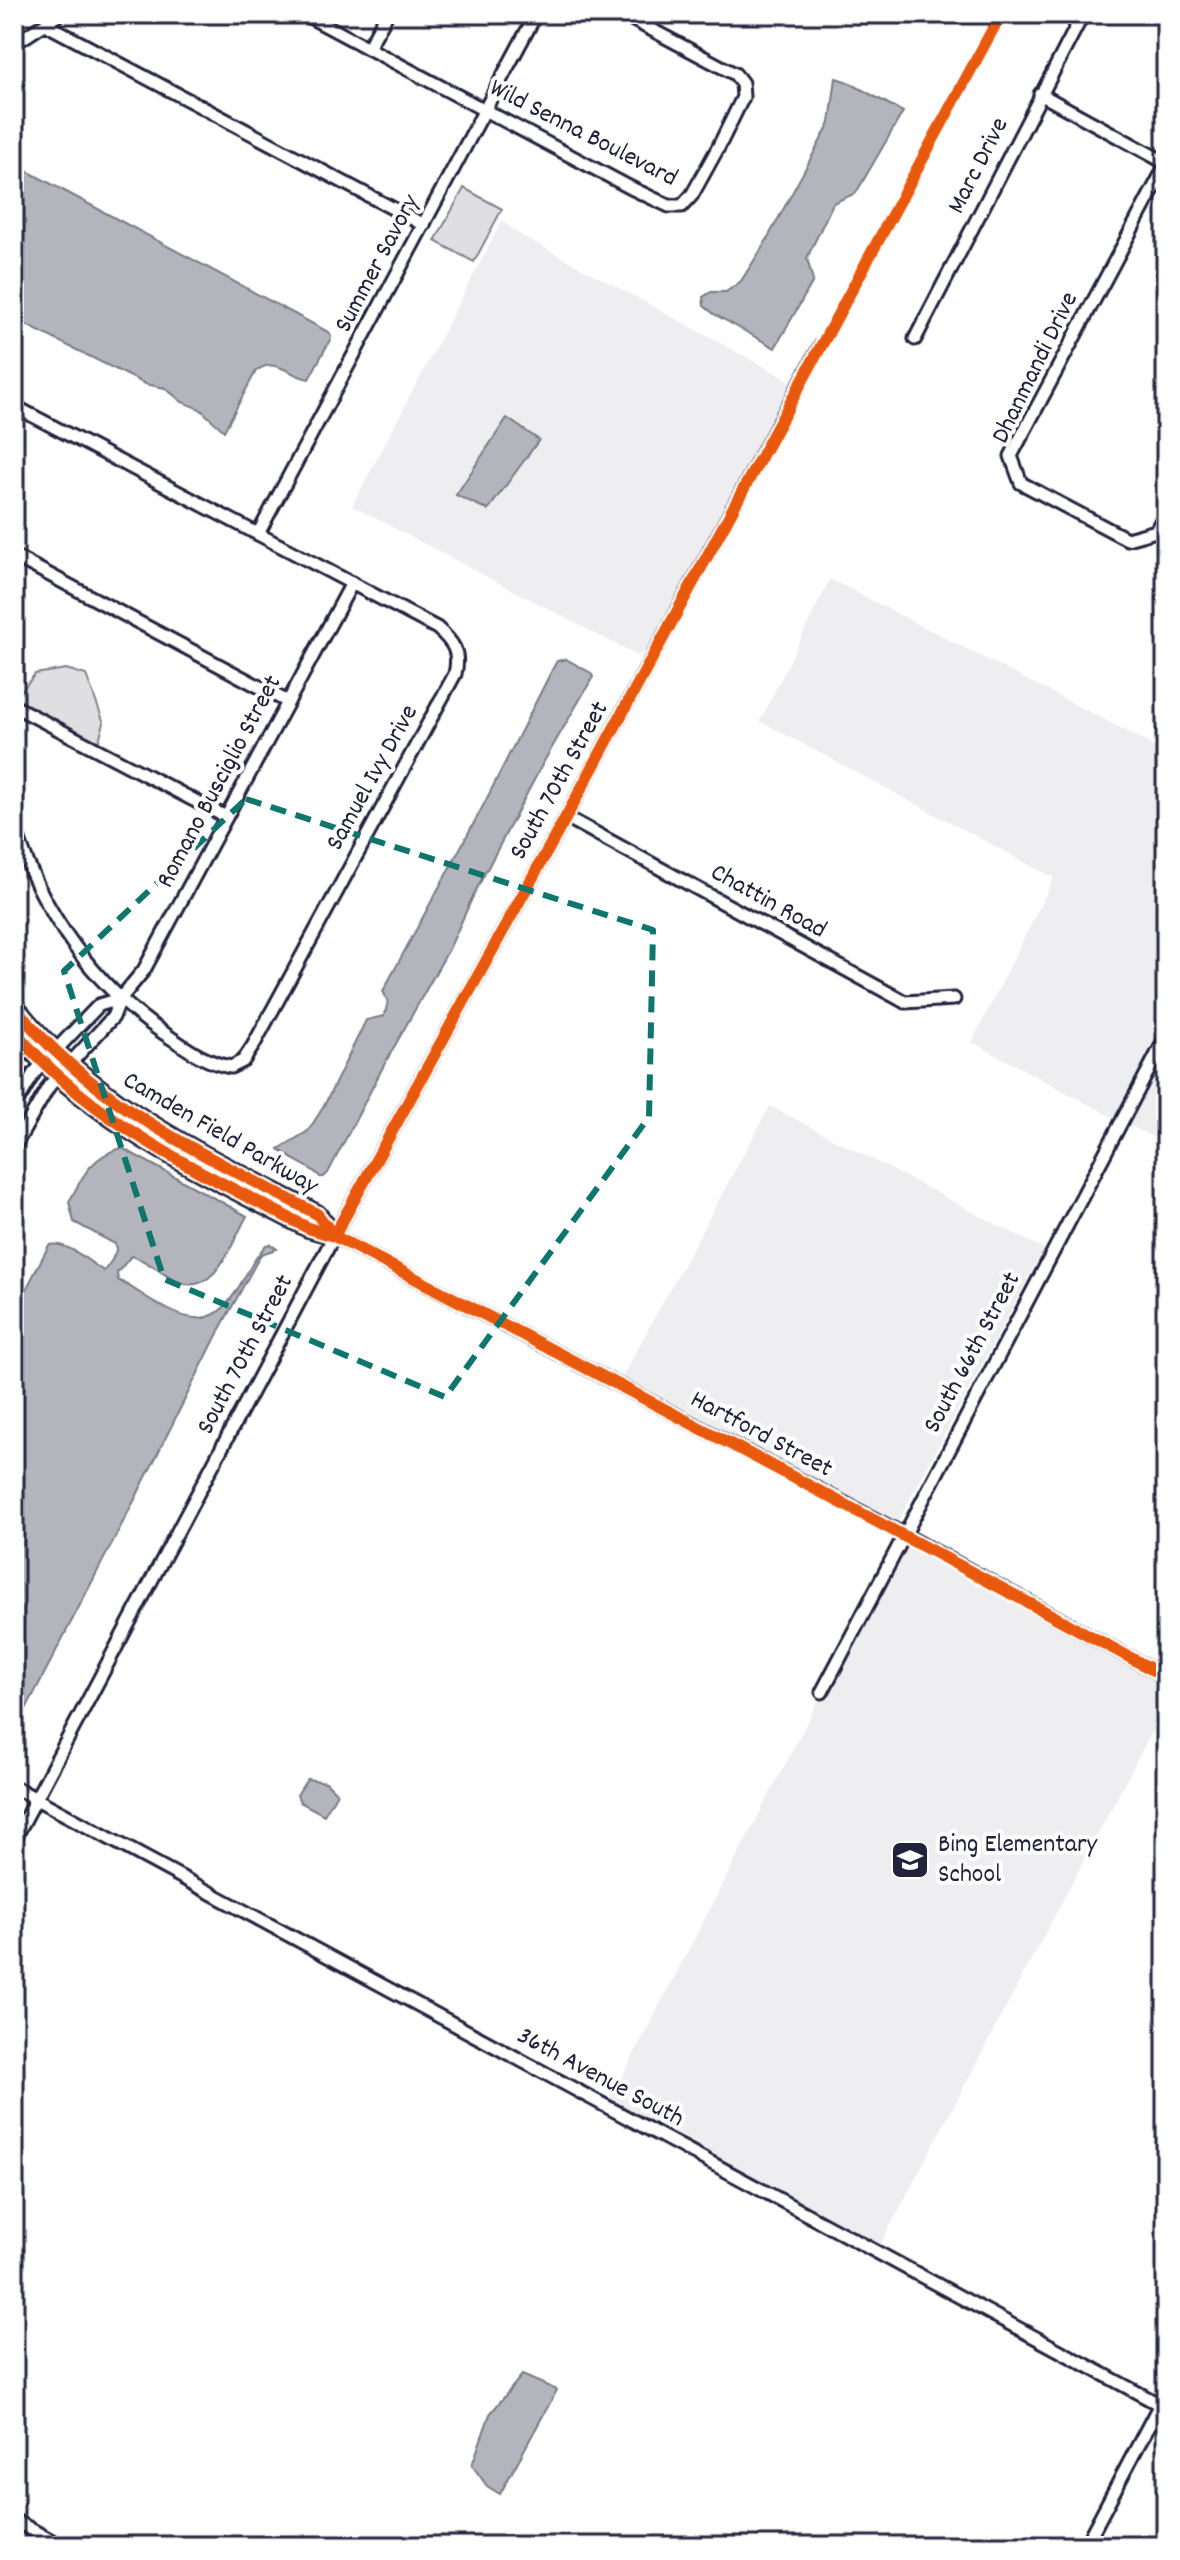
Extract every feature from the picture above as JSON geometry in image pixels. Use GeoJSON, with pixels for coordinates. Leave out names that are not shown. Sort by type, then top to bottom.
{"type":"FeatureCollection","features":[{"type":"Feature","properties":{"kind":"street"},"geometry":{"type":"LineString","coordinates":[[14,44],[60,14]]}},
{"type":"Feature","properties":{"kind":"street","name":"Wild Senna Boulevard"},"geometry":{"type":"LineString","coordinates":[[304,14],[631,188],[669,206],[682,206],[692,195],[743,97],[742,83],[735,74],[622,14]]}},
{"type":"Feature","properties":{"kind":"street"},"geometry":{"type":"LineString","coordinates":[[368,48],[387,14]]}},
{"type":"Feature","properties":{"kind":"street","name":"Summer Savory"},"geometry":{"type":"LineString","coordinates":[[258,534],[536,14]]}},
{"type":"Feature","properties":{"kind":"street","name":"Marc Drive"},"geometry":{"type":"LineString","coordinates":[[915,339],[1083,14]]}},
{"type":"Feature","properties":{"kind":"street"},"geometry":{"type":"LineString","coordinates":[[45,24],[424,225]]}},
{"type":"Feature","properties":{"kind":"street"},"geometry":{"type":"LineString","coordinates":[[1040,94],[1166,164]]}},
{"type":"Feature","properties":{"kind":"street","name":"Dhanmandi Drive"},"geometry":{"type":"LineString","coordinates":[[1166,164],[1011,456],[1021,483],[1127,539],[1156,531],[1166,512]]}},
{"type":"Feature","properties":{"kind":"street","name":"South 70th Street"},"geometry":{"type":"LineString","coordinates":[[14,1840],[334,1236],[566,817],[821,345]]}},
{"type":"Feature","properties":{"kind":"street","name":"Samuel Ivy Drive"},"geometry":{"type":"LineString","coordinates":[[14,406],[437,628],[451,640],[457,650],[458,661],[455,674],[253,1046],[243,1061],[231,1067],[201,1058],[155,1028],[120,999],[79,951],[40,892],[14,824]]}},
{"type":"Feature","properties":{"kind":"street"},"geometry":{"type":"LineString","coordinates":[[14,556],[288,702]]}},
{"type":"Feature","properties":{"kind":"street","name":"Romano Busciglio Street"},"geometry":{"type":"LineString","coordinates":[[14,1147],[42,1097],[62,1070],[113,1017],[120,999],[144,970],[352,583]]}},
{"type":"Feature","properties":{"kind":"street"},"geometry":{"type":"LineString","coordinates":[[14,706],[226,817]]}},
{"type":"Feature","properties":{"kind":"street","name":"Chattin Road"},"geometry":{"type":"LineString","coordinates":[[566,817],[905,1002],[954,999]]}},
{"type":"Feature","properties":{"kind":"street","name":"Romano Busciglio Street"},"geometry":{"type":"LineString","coordinates":[[14,1107],[26,1083],[99,1005],[120,999]]}},
{"type":"Feature","properties":{"kind":"street","name":"Camden Field Parkway"},"geometry":{"type":"LineString","coordinates":[[14,1006],[49,1058]]}},
{"type":"Feature","properties":{"kind":"street","name":"Camden Field Parkway"},"geometry":{"type":"LineString","coordinates":[[14,1031],[62,1070],[100,1111],[144,1141],[308,1228],[334,1236]]}},
{"type":"Feature","properties":{"kind":"street","name":"South 66th Street"},"geometry":{"type":"LineString","coordinates":[[822,1692],[1166,1037]]}},
{"type":"Feature","properties":{"kind":"street","name":"Hartford Street"},"geometry":{"type":"LineString","coordinates":[[334,1236],[903,1534],[1166,1677]]}},
{"type":"Feature","properties":{"kind":"street","name":"36th Avenue South"},"geometry":{"type":"LineString","coordinates":[[14,1787],[1163,2406]]}},
{"type":"Feature","properties":{"kind":"street"},"geometry":{"type":"LineString","coordinates":[[1085,2546],[1163,2406]]}},
{"type":"Feature","properties":{"kind":"street"},"geometry":{"type":"LineString","coordinates":[[14,2520],[61,2546]]}},
{"type":"Feature","properties":{"kind":"highlighted area"},"geometry":{"type":"Polygon","coordinates":[[[246,799],[653,930],[649,1117],[445,1397],[164,1279],[64,971],[246,799]]]}},
{"type":"Feature","properties":{"kind":"shaded area"},"geometry":{"type":"Polygon","coordinates":[[[836,78],[903,112],[856,193],[833,203],[807,258],[813,281],[775,348],[714,314],[704,306],[703,297],[711,292],[726,292],[741,281],[764,245],[830,123],[836,78]]]}},
{"type":"Feature","properties":{"kind":"shaded area"},"geometry":{"type":"Polygon","coordinates":[[[14,164],[330,333],[331,338],[309,379],[276,366],[256,371],[224,431],[200,409],[182,402],[165,388],[145,384],[14,319],[14,164]]]}},
{"type":"Feature","properties":{"kind":"shaded area"},"geometry":{"type":"Polygon","coordinates":[[[464,188],[502,209],[474,262],[435,241],[464,188]]]}},
{"type":"Feature","properties":{"kind":"shaded area"},"geometry":{"type":"Polygon","coordinates":[[[502,221],[521,235],[794,383],[653,646],[638,656],[352,506],[502,221]]]}},
{"type":"Feature","properties":{"kind":"shaded area"},"geometry":{"type":"Polygon","coordinates":[[[507,418],[539,440],[488,510],[456,495],[507,418]]]}},
{"type":"Feature","properties":{"kind":"shaded area"},"geometry":{"type":"Polygon","coordinates":[[[830,579],[1138,737],[1166,755],[1166,1025],[1116,1119],[972,1042],[1054,878],[760,721],[830,579]]]}},
{"type":"Feature","properties":{"kind":"shaded area"},"geometry":{"type":"Polygon","coordinates":[[[566,659],[593,677],[543,763],[474,894],[450,947],[328,1173],[320,1177],[279,1149],[308,1131],[324,1106],[366,1020],[384,1016],[388,1002],[383,991],[553,668],[557,661],[566,659]]]}},
{"type":"Feature","properties":{"kind":"shaded area"},"geometry":{"type":"Polygon","coordinates":[[[66,669],[86,675],[104,723],[98,743],[17,701],[17,696],[35,674],[66,669]]]}},
{"type":"Feature","properties":{"kind":"shaded area"},"geometry":{"type":"Polygon","coordinates":[[[1166,1049],[1166,1144],[1126,1124],[1166,1049]]]}},
{"type":"Feature","properties":{"kind":"shaded area"},"geometry":{"type":"Polygon","coordinates":[[[770,1106],[1044,1249],[897,1523],[621,1379],[770,1106]]]}},
{"type":"Feature","properties":{"kind":"shaded area"},"geometry":{"type":"Polygon","coordinates":[[[122,1148],[247,1216],[220,1265],[201,1282],[190,1284],[176,1281],[131,1256],[117,1273],[118,1280],[170,1311],[198,1318],[212,1316],[235,1293],[266,1245],[277,1249],[261,1254],[221,1327],[14,1732],[14,1313],[49,1245],[71,1249],[104,1271],[112,1260],[117,1248],[115,1244],[74,1222],[69,1202],[95,1162],[122,1148]]]}},
{"type":"Feature","properties":{"kind":"shaded area","name":"Bing Elementary School"},"geometry":{"type":"Polygon","coordinates":[[[904,1536],[1166,1678],[1166,1705],[876,2253],[606,2108],[904,1536]]]}},
{"type":"Feature","properties":{"kind":"shaded area"},"geometry":{"type":"Polygon","coordinates":[[[307,1779],[326,1782],[337,1793],[324,1815],[300,1802],[297,1795],[307,1779]]]}},
{"type":"Feature","properties":{"kind":"shaded area"},"geometry":{"type":"Polygon","coordinates":[[[522,2375],[557,2390],[500,2494],[487,2486],[472,2465],[490,2414],[522,2375]]]}},
{"type":"Feature","properties":{"kind":"cycle path"},"geometry":{"type":"LineString","coordinates":[[334,1236],[566,817],[1001,14]]}},
{"type":"Feature","properties":{"kind":"cycle path"},"geometry":{"type":"LineString","coordinates":[[14,1006],[46,1042],[116,1101],[193,1149],[317,1214],[334,1236]]}},
{"type":"Feature","properties":{"kind":"cycle path"},"geometry":{"type":"LineString","coordinates":[[14,1031],[79,1094],[151,1144],[189,1166],[308,1228],[334,1236],[438,1290],[1166,1677]]}},
{"type":"Feature","properties":{"kind":"place","name":"Bing Elementary School"},"geometry":{"type":"Point","coordinates":[910,1860]}}]}
